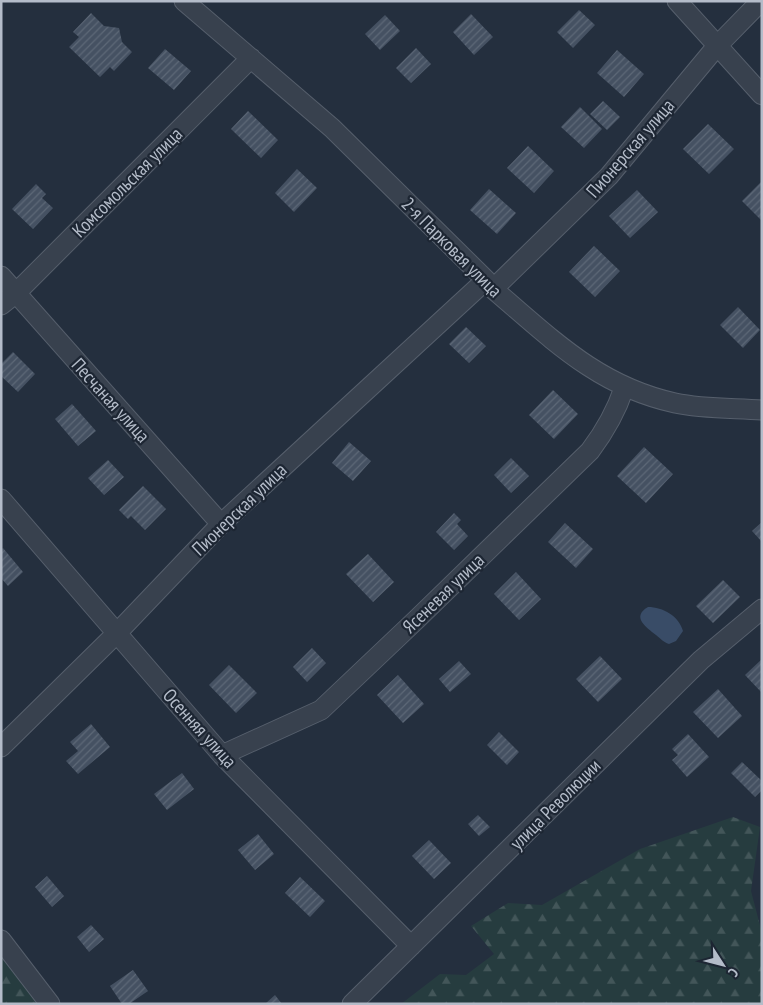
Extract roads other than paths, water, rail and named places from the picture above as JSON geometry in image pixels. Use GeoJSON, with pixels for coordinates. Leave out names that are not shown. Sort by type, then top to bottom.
{"type":"FeatureCollection","features":[{"type":"Feature","properties":{"kind":"street","name":"2-я Парковая улица"},"geometry":{"type":"LineString","coordinates":[[184,1],[332,128],[490,285],[580,361],[624,388],[676,404],[762,410]]}},
{"type":"Feature","properties":{"kind":"street"},"geometry":{"type":"LineString","coordinates":[[677,1],[762,95]]}},
{"type":"Feature","properties":{"kind":"street","name":"Пионерская улица"},"geometry":{"type":"LineString","coordinates":[[1,747],[117,633],[221,524],[490,285],[609,176],[717,46],[761,1]]}},
{"type":"Feature","properties":{"kind":"street","name":"Комсомольская улица"},"geometry":{"type":"LineString","coordinates":[[1,305],[16,293],[251,58]]}},
{"type":"Feature","properties":{"kind":"street","name":"Песчаная улица"},"geometry":{"type":"LineString","coordinates":[[1,276],[221,524]]}},
{"type":"Feature","properties":{"kind":"street","name":"Ясеневая улица"},"geometry":{"type":"LineString","coordinates":[[222,755],[321,710],[590,451],[606,429],[617,408],[624,388]]}},
{"type":"Feature","properties":{"kind":"street","name":"Осенняя улица"},"geometry":{"type":"LineString","coordinates":[[1,499],[222,755],[411,946]]}},
{"type":"Feature","properties":{"kind":"street","name":"улица Революции"},"geometry":{"type":"LineString","coordinates":[[352,1004],[701,660],[762,609]]}},
{"type":"Feature","properties":{"kind":"street"},"geometry":{"type":"LineString","coordinates":[[1,940],[50,1004]]}},
{"type":"Feature","properties":{"kind":"water"},"geometry":{"type":"Polygon","coordinates":[[[648,607],[654,607],[670,613],[678,621],[683,631],[676,641],[669,644],[665,642],[642,622],[641,614],[648,607]]]}}]}
